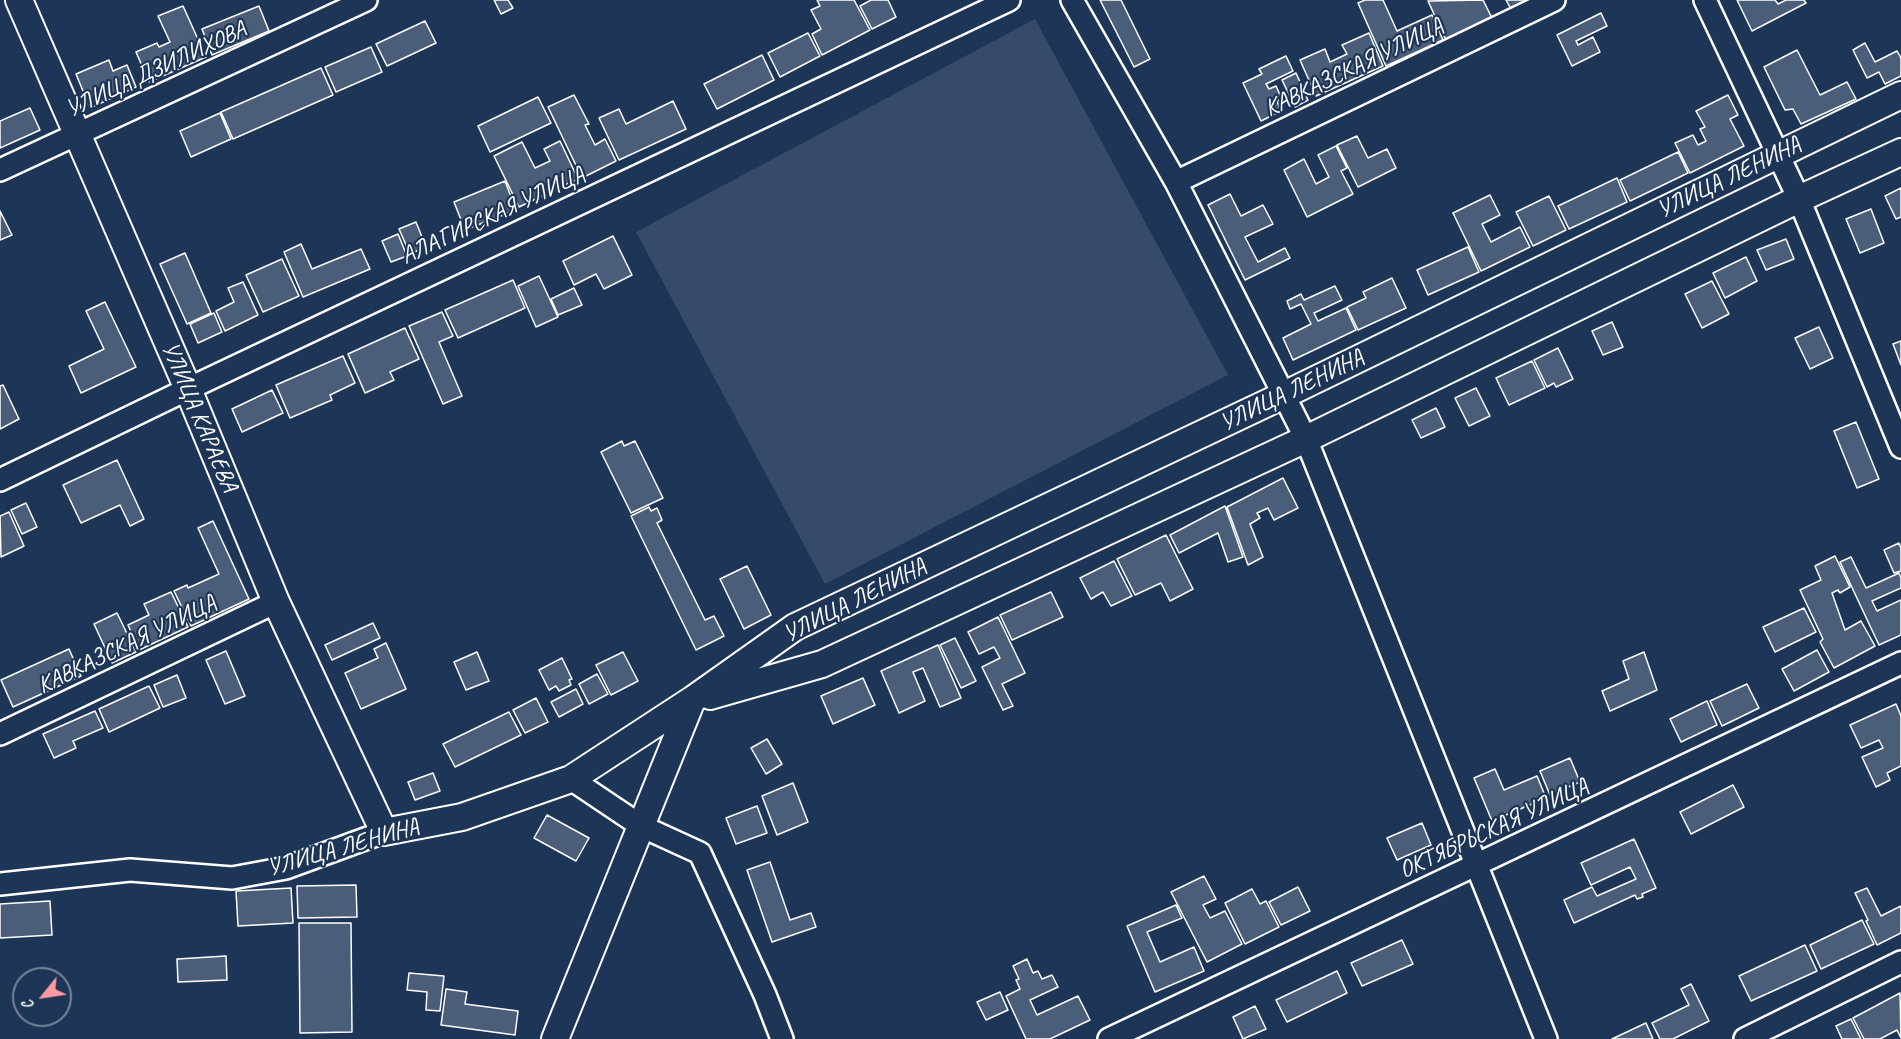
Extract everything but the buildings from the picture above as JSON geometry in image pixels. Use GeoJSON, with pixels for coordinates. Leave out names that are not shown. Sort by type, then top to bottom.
{"type":"FeatureCollection","features":[{"type":"Feature","properties":{"kind":"street","name":"УЛИЦА КАРАЕВА"},"geometry":{"type":"LineString","coordinates":[[19,0],[188,389],[276,602],[384,832]]}},
{"type":"Feature","properties":{"kind":"street","name":"УЛИЦА ДЗИЛИХОВА"},"geometry":{"type":"LineString","coordinates":[[0,170],[366,0]]}},
{"type":"Feature","properties":{"kind":"street","name":"АЛАГИРСКАЯ УЛИЦА"},"geometry":{"type":"LineString","coordinates":[[0,480],[1009,0]]}},
{"type":"Feature","properties":{"kind":"street"},"geometry":{"type":"LineString","coordinates":[[1072,0],[1176,182],[1306,439],[1546,1039]]}},
{"type":"Feature","properties":{"kind":"street","name":"КАВКАЗСКАЯ УЛИЦА"},"geometry":{"type":"LineString","coordinates":[[1176,182],[1554,0]]}},
{"type":"Feature","properties":{"kind":"street"},"geometry":{"type":"LineString","coordinates":[[1705,0],[1799,199],[1901,447]]}},
{"type":"Feature","properties":{"kind":"street","name":"УЛИЦА ЛЕНИНА"},"geometry":{"type":"LineString","coordinates":[[0,885],[130,870],[232,878],[286,868],[384,832],[462,817],[571,779],[692,700],[795,627],[1284,395],[1901,95]]}},
{"type":"Feature","properties":{"kind":"street","name":"УЛИЦА ЛЕНИНА"},"geometry":{"type":"LineString","coordinates":[[692,700],[822,664],[1306,439],[1799,199],[1901,152]]}},
{"type":"Feature","properties":{"kind":"street","name":"КАВКАЗСКАЯ УЛИЦА"},"geometry":{"type":"LineString","coordinates":[[0,734],[276,602]]}},
{"type":"Feature","properties":{"kind":"street","name":"ОКТЯБРЬСКАЯ УЛИЦА"},"geometry":{"type":"LineString","coordinates":[[1109,1039],[1901,663]]}},
{"type":"Feature","properties":{"kind":"street"},"geometry":{"type":"LineString","coordinates":[[555,1039],[692,700]]}},
{"type":"Feature","properties":{"kind":"street"},"geometry":{"type":"LineString","coordinates":[[571,779],[641,826],[700,853],[765,995],[782,1039]]}},
{"type":"Feature","properties":{"kind":"street"},"geometry":{"type":"LineString","coordinates":[[1745,1039],[1901,962]]}},
{"type":"Feature","properties":{"kind":"shaded area"},"geometry":{"type":"Polygon","coordinates":[[[1035,19],[1228,375],[825,584],[636,232],[1035,19]]]}}]}
